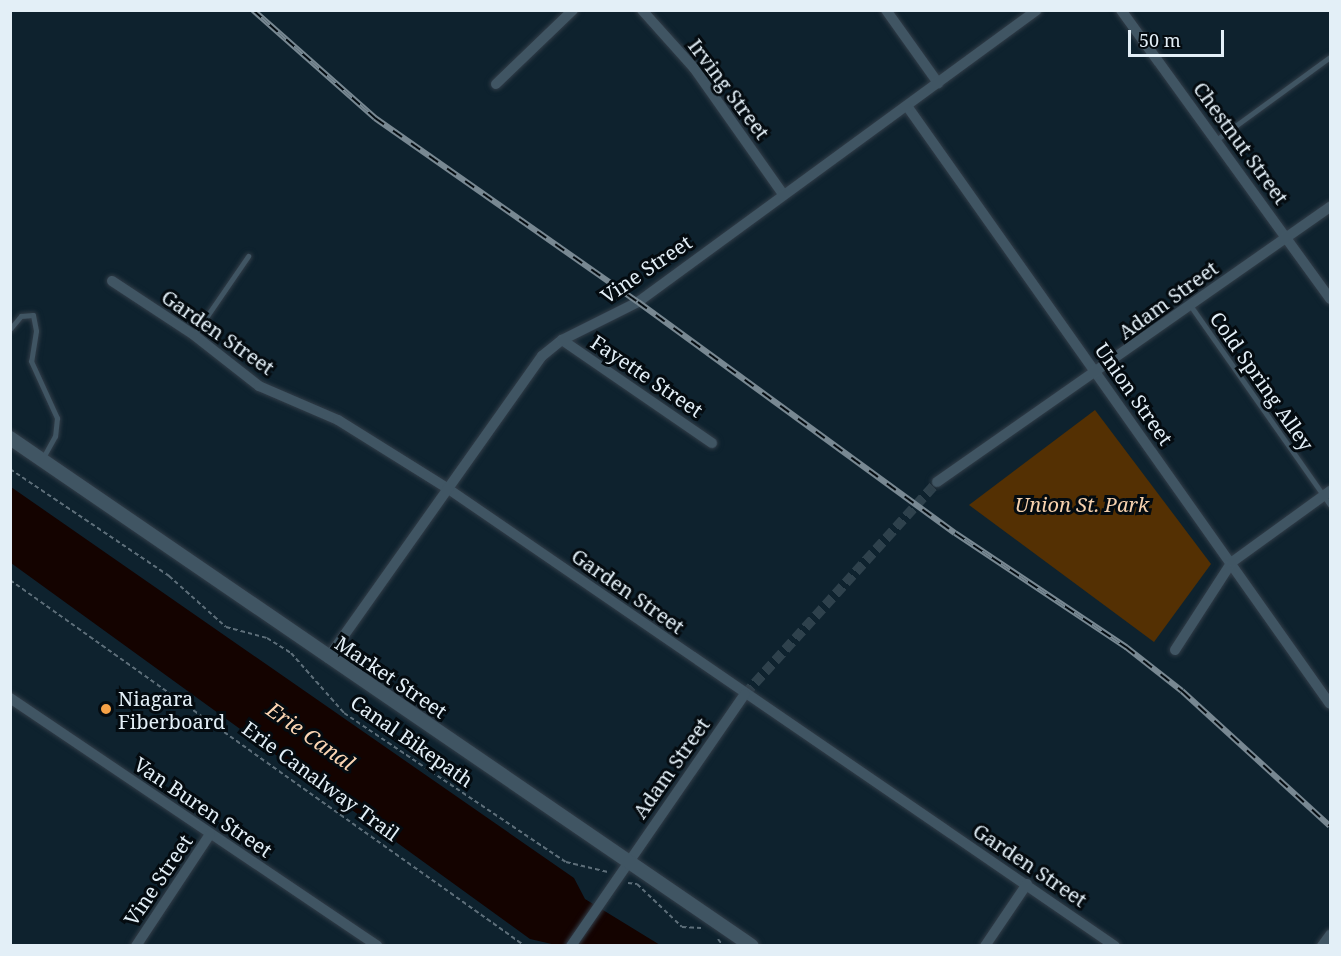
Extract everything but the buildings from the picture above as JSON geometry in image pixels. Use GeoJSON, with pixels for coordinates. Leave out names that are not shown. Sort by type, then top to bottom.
{"type":"FeatureCollection","features":[{"type":"Feature","properties":{"kind":"street"},"geometry":{"type":"LineString","coordinates":[[496,84],[573,10]]}},
{"type":"Feature","properties":{"kind":"street","name":"Irving Street"},"geometry":{"type":"LineString","coordinates":[[642,10],[694,68],[783,194]]}},
{"type":"Feature","properties":{"kind":"street"},"geometry":{"type":"LineString","coordinates":[[886,10],[938,83]]}},
{"type":"Feature","properties":{"kind":"street","name":"Vine Street"},"geometry":{"type":"LineString","coordinates":[[328,658],[542,356],[562,340],[638,302],[1037,10]]}},
{"type":"Feature","properties":{"kind":"street","name":"Chestnut Street"},"geometry":{"type":"LineString","coordinates":[[1121,10],[1288,237],[1330,299]]}},
{"type":"Feature","properties":{"kind":"street","name":"Union Street"},"geometry":{"type":"LineString","coordinates":[[907,106],[1232,562],[1330,704]]}},
{"type":"Feature","properties":{"kind":"street","name":"Adam Street"},"geometry":{"type":"LineString","coordinates":[[937,482],[1097,373],[1330,207]]}},
{"type":"Feature","properties":{"kind":"street","name":"Garden Street"},"geometry":{"type":"LineString","coordinates":[[112,281],[194,335],[259,386],[338,420],[447,488],[1115,945]]}},
{"type":"Feature","properties":{"kind":"street","name":"Fayette Street"},"geometry":{"type":"LineString","coordinates":[[562,340],[712,443]]}},
{"type":"Feature","properties":{"kind":"street","name":"Market Street"},"geometry":{"type":"LineString","coordinates":[[10,438],[626,862],[752,945]]}},
{"type":"Feature","properties":{"kind":"street"},"geometry":{"type":"LineString","coordinates":[[1175,650],[1232,562],[1328,497]]}},
{"type":"Feature","properties":{"kind":"street","name":"Adam Street"},"geometry":{"type":"LineString","coordinates":[[571,945],[600,906],[626,862],[745,694]]}},
{"type":"Feature","properties":{"kind":"street","name":"Van Buren Street"},"geometry":{"type":"LineString","coordinates":[[10,698],[377,945]]}},
{"type":"Feature","properties":{"kind":"street","name":"Vine Street"},"geometry":{"type":"LineString","coordinates":[[136,945],[210,834]]}},
{"type":"Feature","properties":{"kind":"street"},"geometry":{"type":"LineString","coordinates":[[985,945],[1028,884]]}},
{"type":"Feature","properties":{"kind":"street"},"geometry":{"type":"LineString","coordinates":[[1322,945],[1330,935]]}},
{"type":"Feature","properties":{"kind":"lane"},"geometry":{"type":"LineString","coordinates":[[1216,140],[1330,57]]}},
{"type":"Feature","properties":{"kind":"lane"},"geometry":{"type":"LineString","coordinates":[[194,335],[248,256]]}},
{"type":"Feature","properties":{"kind":"lane","name":"Cold Spring Alley"},"geometry":{"type":"LineString","coordinates":[[1190,305],[1328,497]]}},
{"type":"Feature","properties":{"kind":"lane"},"geometry":{"type":"LineString","coordinates":[[10,329],[21,316],[33,315],[36,331],[31,361],[57,418],[56,436],[42,459]]}},
{"type":"Feature","properties":{"kind":"path","name":"Canal Bikepath"},"geometry":{"type":"LineString","coordinates":[[10,469],[169,576],[226,627],[267,638],[291,653],[344,713],[566,862],[618,876],[625,883],[637,884],[682,927],[700,927],[707,932]]}},
{"type":"Feature","properties":{"kind":"path","name":"Erie Canalway Trail"},"geometry":{"type":"LineString","coordinates":[[10,580],[525,945]]}},
{"type":"Feature","properties":{"kind":"path"},"geometry":{"type":"LineString","coordinates":[[715,936],[723,945]]}},
{"type":"Feature","properties":{"kind":"green space","name":"Union St. Park"},"geometry":{"type":"Polygon","coordinates":[[[1095,410],[1211,564],[1154,642],[969,505],[1095,410]]]}},
{"type":"Feature","properties":{"kind":"water","name":"Erie Canal"},"geometry":{"type":"Polygon","coordinates":[[[11,487],[574,878],[585,899],[660,945],[556,945],[530,939],[11,563],[11,487]]]}},
{"type":"Feature","properties":{"kind":"tunnel"},"geometry":{"type":"LineString","coordinates":[[745,694],[937,482]]}},
{"type":"Feature","properties":{"kind":"railway"},"geometry":{"type":"LineString","coordinates":[[253,10],[375,118],[638,302],[955,533],[1126,647],[1182,691],[1330,826]]}},
{"type":"Feature","properties":{"kind":"place","name":"Niagara Fiberboard"},"geometry":{"type":"Point","coordinates":[106,709]}}]}
